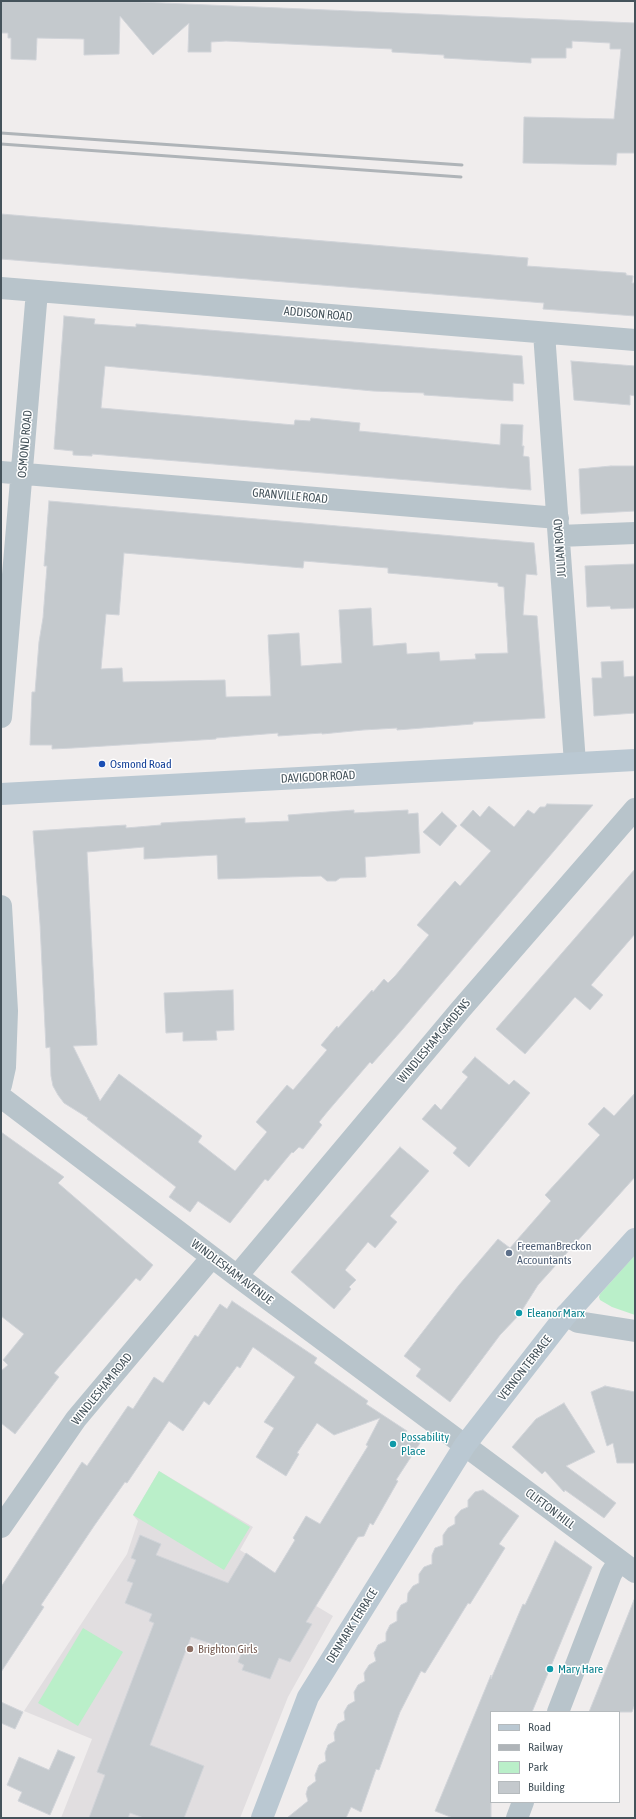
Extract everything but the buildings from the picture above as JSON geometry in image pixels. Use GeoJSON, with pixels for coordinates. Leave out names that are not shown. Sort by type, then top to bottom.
{"type":"FeatureCollection","features":[{"type":"Feature","properties":{"kind":"main road","name":"DAVIGDOR ROAD"},"geometry":{"type":"LineString","coordinates":[[1,794],[635,760]]}},
{"type":"Feature","properties":{"kind":"main road","name":"VERNON TERRACE"},"geometry":{"type":"LineString","coordinates":[[465,1445],[566,1315],[635,1239]]}},
{"type":"Feature","properties":{"kind":"main road","name":"DENMARK TERRACE"},"geometry":{"type":"LineString","coordinates":[[262,1818],[308,1697],[465,1445]]}},
{"type":"Feature","properties":{"kind":"street","name":"ADDISON ROAD"},"geometry":{"type":"LineString","coordinates":[[1,288],[635,340]]}},
{"type":"Feature","properties":{"kind":"street","name":"OSMOND ROAD"},"geometry":{"type":"LineString","coordinates":[[1,717],[37,291]]}},
{"type":"Feature","properties":{"kind":"street","name":"JULIAN ROAD"},"geometry":{"type":"LineString","coordinates":[[544,333],[575,763]]}},
{"type":"Feature","properties":{"kind":"street","name":"GRANVILLE ROAD"},"geometry":{"type":"LineString","coordinates":[[1,472],[635,534]]}},
{"type":"Feature","properties":{"kind":"street","name":"WINDLESHAM GARDENS"},"geometry":{"type":"LineString","coordinates":[[237,1276],[461,1009],[635,809]]}},
{"type":"Feature","properties":{"kind":"street"},"geometry":{"type":"LineString","coordinates":[[1,906],[7,1011],[2,1072]]}},
{"type":"Feature","properties":{"kind":"street","name":"WINDLESHAM AVENUE"},"geometry":{"type":"LineString","coordinates":[[1,1098],[237,1276],[465,1445]]}},
{"type":"Feature","properties":{"kind":"street","name":"WINDLESHAM ROAD"},"geometry":{"type":"LineString","coordinates":[[1,1528],[76,1419],[212,1257]]}},
{"type":"Feature","properties":{"kind":"street"},"geometry":{"type":"LineString","coordinates":[[566,1315],[578,1322],[635,1331]]}},
{"type":"Feature","properties":{"kind":"street","name":"CLIFTON HILL"},"geometry":{"type":"LineString","coordinates":[[465,1445],[627,1567]]}},
{"type":"Feature","properties":{"kind":"street"},"geometry":{"type":"LineString","coordinates":[[558,1711],[611,1574],[627,1567]]}},
{"type":"Feature","properties":{"kind":"street"},"geometry":{"type":"LineString","coordinates":[[517,1818],[523,1803]]}},
{"type":"Feature","properties":{"kind":"shaded area","name":"Brighton Girls"},"geometry":{"type":"Polygon","coordinates":[[[159,1471],[253,1527],[240,1550],[266,1567],[263,1574],[333,1616],[288,1697],[240,1818],[61,1818],[92,1739],[24,1711],[127,1554],[138,1521],[133,1515],[159,1471]]]}},
{"type":"Feature","properties":{"kind":"green space"},"geometry":{"type":"Polygon","coordinates":[[[635,1255],[635,1315],[612,1307],[600,1300],[599,1297],[635,1255]]]}},
{"type":"Feature","properties":{"kind":"green space"},"geometry":{"type":"Polygon","coordinates":[[[159,1471],[250,1527],[224,1570],[133,1515],[159,1471]]]}},
{"type":"Feature","properties":{"kind":"green space"},"geometry":{"type":"Polygon","coordinates":[[[83,1628],[123,1652],[78,1726],[38,1703],[83,1628]]]}},
{"type":"Feature","properties":{"kind":"railway"},"geometry":{"type":"LineString","coordinates":[[1,133],[462,165]]}},
{"type":"Feature","properties":{"kind":"railway"},"geometry":{"type":"LineString","coordinates":[[1,144],[461,177]]}},
{"type":"Feature","properties":{"kind":"place","name":"Osmond Road"},"geometry":{"type":"Point","coordinates":[102,764]}},
{"type":"Feature","properties":{"kind":"place","name":"FreemanBreckon Accountants"},"geometry":{"type":"Point","coordinates":[509,1253]}},
{"type":"Feature","properties":{"kind":"place","name":"Eleanor Marx"},"geometry":{"type":"Point","coordinates":[519,1313]}},
{"type":"Feature","properties":{"kind":"place","name":"Possability Place"},"geometry":{"type":"Point","coordinates":[393,1444]}},
{"type":"Feature","properties":{"kind":"place","name":"Brighton Girls"},"geometry":{"type":"Point","coordinates":[190,1649]}},
{"type":"Feature","properties":{"kind":"place","name":"Mary Hare"},"geometry":{"type":"Point","coordinates":[550,1669]}}]}
